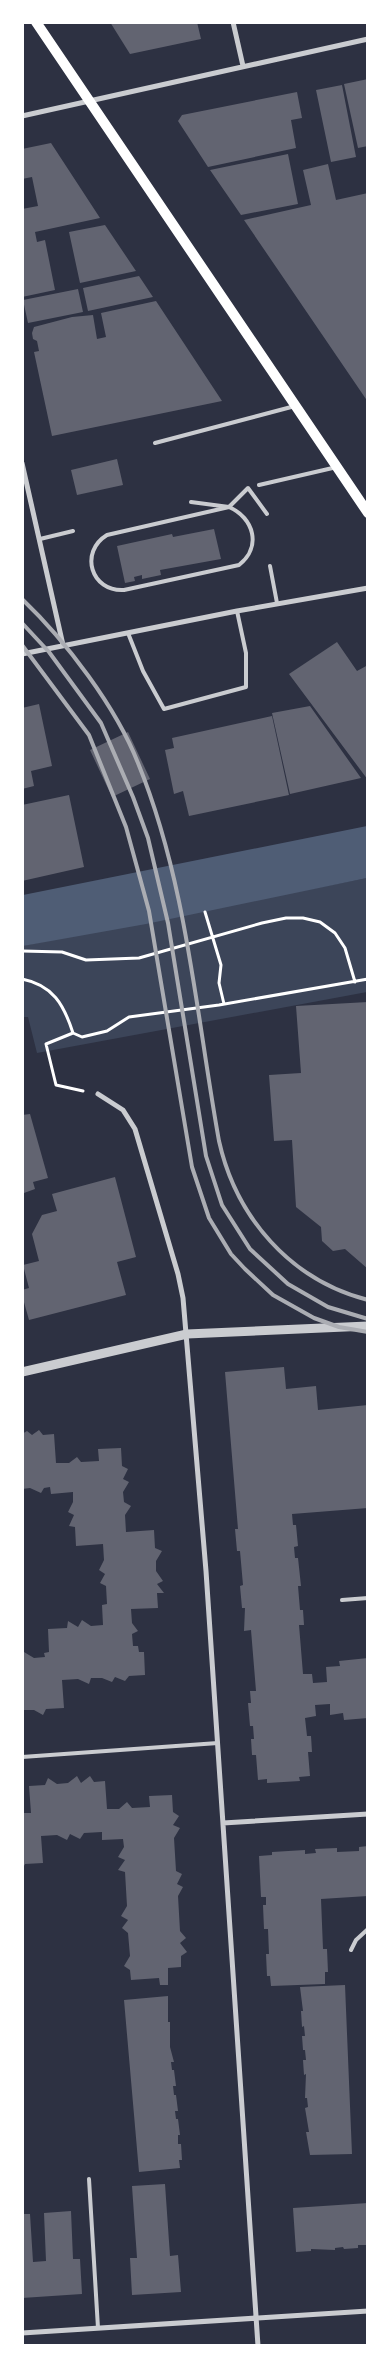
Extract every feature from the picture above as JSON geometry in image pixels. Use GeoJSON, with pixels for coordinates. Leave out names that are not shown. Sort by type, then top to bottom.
{"type":"FeatureCollection","features":[{"type":"Feature","properties":{"kind":"main road"},"geometry":{"type":"LineString","coordinates":[[36,22],[88,102],[368,513]]}},
{"type":"Feature","properties":{"kind":"street"},"geometry":{"type":"LineString","coordinates":[[233,22],[243,66]]}},
{"type":"Feature","properties":{"kind":"street"},"geometry":{"type":"LineString","coordinates":[[22,116],[368,39]]}},
{"type":"Feature","properties":{"kind":"street"},"geometry":{"type":"LineString","coordinates":[[22,463],[63,645]]}},
{"type":"Feature","properties":{"kind":"street"},"geometry":{"type":"LineString","coordinates":[[22,654],[276,603],[368,588]]}},
{"type":"Feature","properties":{"kind":"street"},"geometry":{"type":"LineString","coordinates":[[98,1094],[123,1110],[135,1129],[180,1280],[186,1334],[218,1743],[258,2346]]}},
{"type":"Feature","properties":{"kind":"street"},"geometry":{"type":"LineString","coordinates":[[22,1372],[186,1334],[368,1326]]}},
{"type":"Feature","properties":{"kind":"street"},"geometry":{"type":"LineString","coordinates":[[223,1823],[368,1814]]}},
{"type":"Feature","properties":{"kind":"street"},"geometry":{"type":"LineString","coordinates":[[22,2333],[368,2311]]}},
{"type":"Feature","properties":{"kind":"lane"},"geometry":{"type":"LineString","coordinates":[[155,442],[295,406]]}},
{"type":"Feature","properties":{"kind":"lane"},"geometry":{"type":"LineString","coordinates":[[259,485],[336,468]]}},
{"type":"Feature","properties":{"kind":"lane"},"geometry":{"type":"LineString","coordinates":[[191,502],[229,507],[244,517],[252,531],[252,546],[250,553],[240,565],[124,590],[107,588],[94,575],[92,563],[94,550],[101,539],[107,535],[229,507],[248,488],[267,514]]}},
{"type":"Feature","properties":{"kind":"lane"},"geometry":{"type":"LineString","coordinates":[[40,539],[73,531]]}},
{"type":"Feature","properties":{"kind":"lane"},"geometry":{"type":"LineString","coordinates":[[270,566],[276,603]]}},
{"type":"Feature","properties":{"kind":"lane"},"geometry":{"type":"LineString","coordinates":[[128,632],[143,671],[164,709],[246,687],[246,653],[237,611]]}},
{"type":"Feature","properties":{"kind":"lane"},"geometry":{"type":"LineString","coordinates":[[342,1600],[368,1598]]}},
{"type":"Feature","properties":{"kind":"lane"},"geometry":{"type":"LineString","coordinates":[[22,1758],[218,1743]]}},
{"type":"Feature","properties":{"kind":"lane"},"geometry":{"type":"LineString","coordinates":[[351,1950],[356,1940],[368,1930]]}},
{"type":"Feature","properties":{"kind":"lane"},"geometry":{"type":"LineString","coordinates":[[89,2178],[98,2328]]}},
{"type":"Feature","properties":{"kind":"path"},"geometry":{"type":"LineString","coordinates":[[205,912],[221,965],[219,983],[224,1004]]}},
{"type":"Feature","properties":{"kind":"path"},"geometry":{"type":"LineString","coordinates":[[22,951],[62,952],[86,960],[139,958],[286,918],[320,922],[336,933],[345,948],[355,982]]}},
{"type":"Feature","properties":{"kind":"path"},"geometry":{"type":"LineString","coordinates":[[22,979],[36,981],[55,996],[67,1015],[72,1033]]}},
{"type":"Feature","properties":{"kind":"path"},"geometry":{"type":"LineString","coordinates":[[98,1094],[56,1086],[46,1044],[72,1033],[82,1037],[107,1031],[129,1017],[224,1004],[368,979]]}},
{"type":"Feature","properties":{"kind":"shaded area"},"geometry":{"type":"Polygon","coordinates":[[[367,826],[367,878],[146,924],[23,946],[23,895],[367,826]]]}},
{"type":"Feature","properties":{"kind":"shaded area"},"geometry":{"type":"Polygon","coordinates":[[[367,878],[367,992],[37,1053],[28,1017],[23,1017],[22,946],[367,878]]]}},
{"type":"Feature","properties":{"kind":"building"},"geometry":{"type":"Polygon","coordinates":[[[110,22],[197,22],[201,39],[130,54],[110,22]]]}},
{"type":"Feature","properties":{"kind":"building"},"geometry":{"type":"Polygon","coordinates":[[[368,79],[368,146],[358,148],[344,84],[368,79]]]}},
{"type":"Feature","properties":{"kind":"building"},"geometry":{"type":"Polygon","coordinates":[[[342,85],[356,157],[331,162],[316,90],[342,85]]]}},
{"type":"Feature","properties":{"kind":"building"},"geometry":{"type":"Polygon","coordinates":[[[297,92],[302,118],[291,120],[296,148],[208,167],[178,121],[182,115],[297,92]]]}},
{"type":"Feature","properties":{"kind":"building"},"geometry":{"type":"Polygon","coordinates":[[[51,143],[100,218],[35,232],[37,242],[45,240],[55,290],[22,297],[22,209],[38,206],[32,177],[22,179],[22,149],[51,143]]]}},
{"type":"Feature","properties":{"kind":"building"},"geometry":{"type":"Polygon","coordinates":[[[288,154],[298,204],[241,215],[210,170],[288,154]]]}},
{"type":"Feature","properties":{"kind":"building"},"geometry":{"type":"Polygon","coordinates":[[[328,164],[336,200],[368,193],[368,402],[244,220],[311,205],[303,170],[328,164]]]}},
{"type":"Feature","properties":{"kind":"building"},"geometry":{"type":"Polygon","coordinates":[[[105,225],[136,271],[80,283],[69,232],[105,225]]]}},
{"type":"Feature","properties":{"kind":"building"},"geometry":{"type":"Polygon","coordinates":[[[139,276],[153,297],[88,311],[83,288],[139,276]]]}},
{"type":"Feature","properties":{"kind":"building"},"geometry":{"type":"Polygon","coordinates":[[[78,289],[83,312],[28,323],[23,300],[78,289]]]}},
{"type":"Feature","properties":{"kind":"building"},"geometry":{"type":"Polygon","coordinates":[[[156,301],[222,401],[52,436],[34,352],[39,351],[37,341],[33,339],[34,327],[72,317],[93,315],[97,339],[106,337],[101,313],[156,301]]]}},
{"type":"Feature","properties":{"kind":"building"},"geometry":{"type":"Polygon","coordinates":[[[117,459],[123,485],[77,495],[71,470],[117,459]]]}},
{"type":"Feature","properties":{"kind":"building"},"geometry":{"type":"Polygon","coordinates":[[[214,529],[221,559],[160,570],[161,575],[142,579],[142,575],[134,577],[135,581],[125,583],[117,546],[172,534],[173,537],[214,529]]]}},
{"type":"Feature","properties":{"kind":"building"},"geometry":{"type":"Polygon","coordinates":[[[337,642],[357,671],[368,665],[368,780],[289,674],[337,642]]]}},
{"type":"Feature","properties":{"kind":"building"},"geometry":{"type":"Polygon","coordinates":[[[39,704],[52,766],[31,771],[34,786],[22,789],[22,708],[39,704]]]}},
{"type":"Feature","properties":{"kind":"building"},"geometry":{"type":"Polygon","coordinates":[[[310,706],[361,778],[290,794],[272,713],[310,706]]]}},
{"type":"Feature","properties":{"kind":"building"},"geometry":{"type":"Polygon","coordinates":[[[272,716],[289,795],[189,816],[183,791],[174,794],[165,750],[174,748],[172,738],[272,716]]]}},
{"type":"Feature","properties":{"kind":"building"},"geometry":{"type":"Polygon","coordinates":[[[128,732],[150,779],[112,797],[90,750],[128,732]]]}},
{"type":"Feature","properties":{"kind":"building"},"geometry":{"type":"Polygon","coordinates":[[[69,795],[84,867],[22,881],[22,805],[69,795]]]}},
{"type":"Feature","properties":{"kind":"building"},"geometry":{"type":"Polygon","coordinates":[[[368,1002],[368,1269],[345,1249],[333,1251],[322,1241],[321,1227],[296,1207],[292,1140],[274,1141],[269,1075],[301,1073],[296,1006],[368,1002]]]}},
{"type":"Feature","properties":{"kind":"building"},"geometry":{"type":"Polygon","coordinates":[[[30,1114],[48,1178],[33,1182],[35,1189],[22,1195],[22,1115],[30,1114]]]}},
{"type":"Feature","properties":{"kind":"building"},"geometry":{"type":"Polygon","coordinates":[[[115,1177],[136,1257],[117,1262],[126,1295],[29,1320],[22,1295],[22,1290],[29,1288],[23,1265],[39,1261],[32,1234],[42,1215],[57,1211],[52,1194],[115,1177]]]}},
{"type":"Feature","properties":{"kind":"building"},"geometry":{"type":"Polygon","coordinates":[[[284,1367],[286,1389],[316,1386],[318,1410],[368,1405],[368,1508],[292,1514],[293,1525],[296,1525],[298,1546],[294,1547],[295,1558],[298,1558],[301,1586],[298,1586],[300,1610],[303,1610],[304,1625],[299,1625],[303,1674],[312,1674],[313,1683],[327,1682],[326,1667],[340,1666],[339,1661],[368,1658],[368,1718],[344,1720],[343,1713],[330,1715],[330,1704],[315,1705],[316,1716],[305,1718],[307,1736],[311,1736],[312,1752],[308,1752],[310,1776],[299,1777],[300,1781],[267,1783],[267,1779],[258,1780],[256,1755],[252,1755],[251,1739],[254,1739],[253,1726],[250,1726],[248,1703],[251,1703],[250,1691],[256,1691],[251,1630],[244,1631],[245,1608],[242,1608],[240,1586],[243,1585],[240,1551],[237,1551],[235,1529],[238,1529],[225,1372],[284,1367]]]}},
{"type":"Feature","properties":{"kind":"building"},"geometry":{"type":"Polygon","coordinates":[[[39,1430],[43,1435],[54,1434],[56,1463],[69,1463],[77,1457],[81,1462],[99,1461],[98,1449],[121,1448],[122,1466],[128,1469],[123,1479],[129,1482],[123,1492],[124,1502],[131,1506],[125,1515],[126,1532],[154,1530],[155,1548],[162,1551],[156,1561],[156,1571],[163,1581],[157,1584],[164,1593],[157,1593],[158,1608],[131,1609],[132,1623],[138,1631],[132,1634],[133,1646],[138,1646],[139,1652],[144,1652],[145,1675],[129,1676],[125,1681],[115,1677],[112,1682],[102,1678],[91,1678],[89,1684],[78,1679],[62,1680],[64,1708],[46,1709],[43,1715],[34,1710],[22,1710],[22,1656],[24,1652],[34,1658],[45,1657],[44,1653],[49,1652],[48,1629],[67,1628],[68,1621],[78,1627],[82,1620],[91,1626],[103,1625],[102,1605],[107,1604],[106,1586],[100,1583],[105,1574],[99,1570],[104,1560],[103,1544],[76,1546],[75,1527],[69,1526],[74,1515],[68,1512],[73,1502],[73,1492],[51,1494],[50,1487],[44,1488],[41,1493],[30,1488],[22,1489],[22,1434],[27,1431],[32,1435],[39,1430]]]}},
{"type":"Feature","properties":{"kind":"building"},"geometry":{"type":"Polygon","coordinates":[[[77,1776],[81,1783],[90,1776],[94,1782],[105,1781],[107,1809],[119,1809],[127,1802],[132,1808],[150,1807],[149,1796],[172,1795],[173,1812],[179,1816],[173,1825],[180,1828],[174,1838],[176,1871],[182,1874],[177,1884],[183,1887],[178,1896],[180,1931],[186,1938],[180,1943],[187,1952],[181,1956],[181,1967],[168,1968],[168,1985],[160,1985],[159,1978],[131,1980],[130,1970],[124,1966],[130,1956],[128,1933],[122,1928],[128,1920],[121,1916],[127,1906],[125,1872],[118,1870],[125,1860],[118,1857],[124,1847],[123,1839],[102,1840],[102,1832],[84,1833],[80,1839],[70,1834],[67,1840],[57,1835],[41,1836],[43,1863],[25,1864],[22,1870],[22,1813],[31,1813],[29,1786],[45,1785],[48,1778],[57,1784],[68,1783],[77,1776]]]}},
{"type":"Feature","properties":{"kind":"building"},"geometry":{"type":"Polygon","coordinates":[[[368,1846],[368,1896],[321,1899],[323,1949],[327,1949],[328,1972],[325,1972],[325,1984],[271,1986],[270,1976],[267,1976],[266,1954],[269,1954],[268,1929],[264,1929],[263,1905],[266,1905],[266,1897],[261,1897],[259,1856],[272,1855],[272,1852],[305,1850],[305,1854],[316,1853],[315,1849],[337,1848],[337,1852],[359,1851],[359,1847],[368,1846]]]}},
{"type":"Feature","properties":{"kind":"building"},"geometry":{"type":"Polygon","coordinates":[[[345,1985],[352,2154],[310,2155],[306,2132],[309,2132],[305,2108],[308,2107],[307,2098],[305,2098],[306,2074],[304,2075],[303,2060],[306,2060],[302,2036],[305,2036],[304,2026],[302,2027],[301,2011],[303,2011],[300,1987],[345,1985]]]}},
{"type":"Feature","properties":{"kind":"building"},"geometry":{"type":"Polygon","coordinates":[[[168,1996],[170,2047],[174,2062],[171,2062],[176,2086],[173,2086],[178,2111],[175,2111],[176,2119],[178,2119],[180,2135],[178,2135],[178,2144],[181,2144],[182,2160],[179,2160],[180,2168],[139,2172],[124,2000],[168,1996]]]}},
{"type":"Feature","properties":{"kind":"building"},"geometry":{"type":"Polygon","coordinates":[[[165,2184],[170,2256],[178,2255],[181,2292],[132,2295],[130,2258],[137,2258],[132,2186],[165,2184]]]}},
{"type":"Feature","properties":{"kind":"building"},"geometry":{"type":"Polygon","coordinates":[[[368,2203],[368,2245],[358,2245],[358,2248],[344,2249],[343,2247],[335,2248],[335,2250],[311,2249],[311,2251],[296,2252],[293,2208],[368,2203]]]}},
{"type":"Feature","properties":{"kind":"building"},"geometry":{"type":"Polygon","coordinates":[[[71,2211],[73,2259],[80,2259],[82,2294],[22,2298],[22,2214],[30,2214],[33,2262],[46,2261],[44,2213],[71,2211]]]}},
{"type":"Feature","properties":{"kind":"railway"},"geometry":{"type":"LineString","coordinates":[[22,599],[56,634],[103,698],[129,742],[155,808],[179,902],[219,1141],[227,1169],[238,1195],[253,1219],[271,1242],[291,1261],[314,1277],[340,1291],[368,1300]]}},
{"type":"Feature","properties":{"kind":"railway"},"geometry":{"type":"LineString","coordinates":[[22,623],[49,652],[101,723],[133,797],[148,838],[168,923],[206,1156],[222,1205],[250,1249],[288,1284],[328,1307],[368,1319]]}},
{"type":"Feature","properties":{"kind":"railway"},"geometry":{"type":"LineString","coordinates":[[22,645],[89,735],[126,827],[149,911],[192,1167],[209,1218],[231,1254],[273,1295],[314,1318],[339,1327],[368,1332]]}}]}
